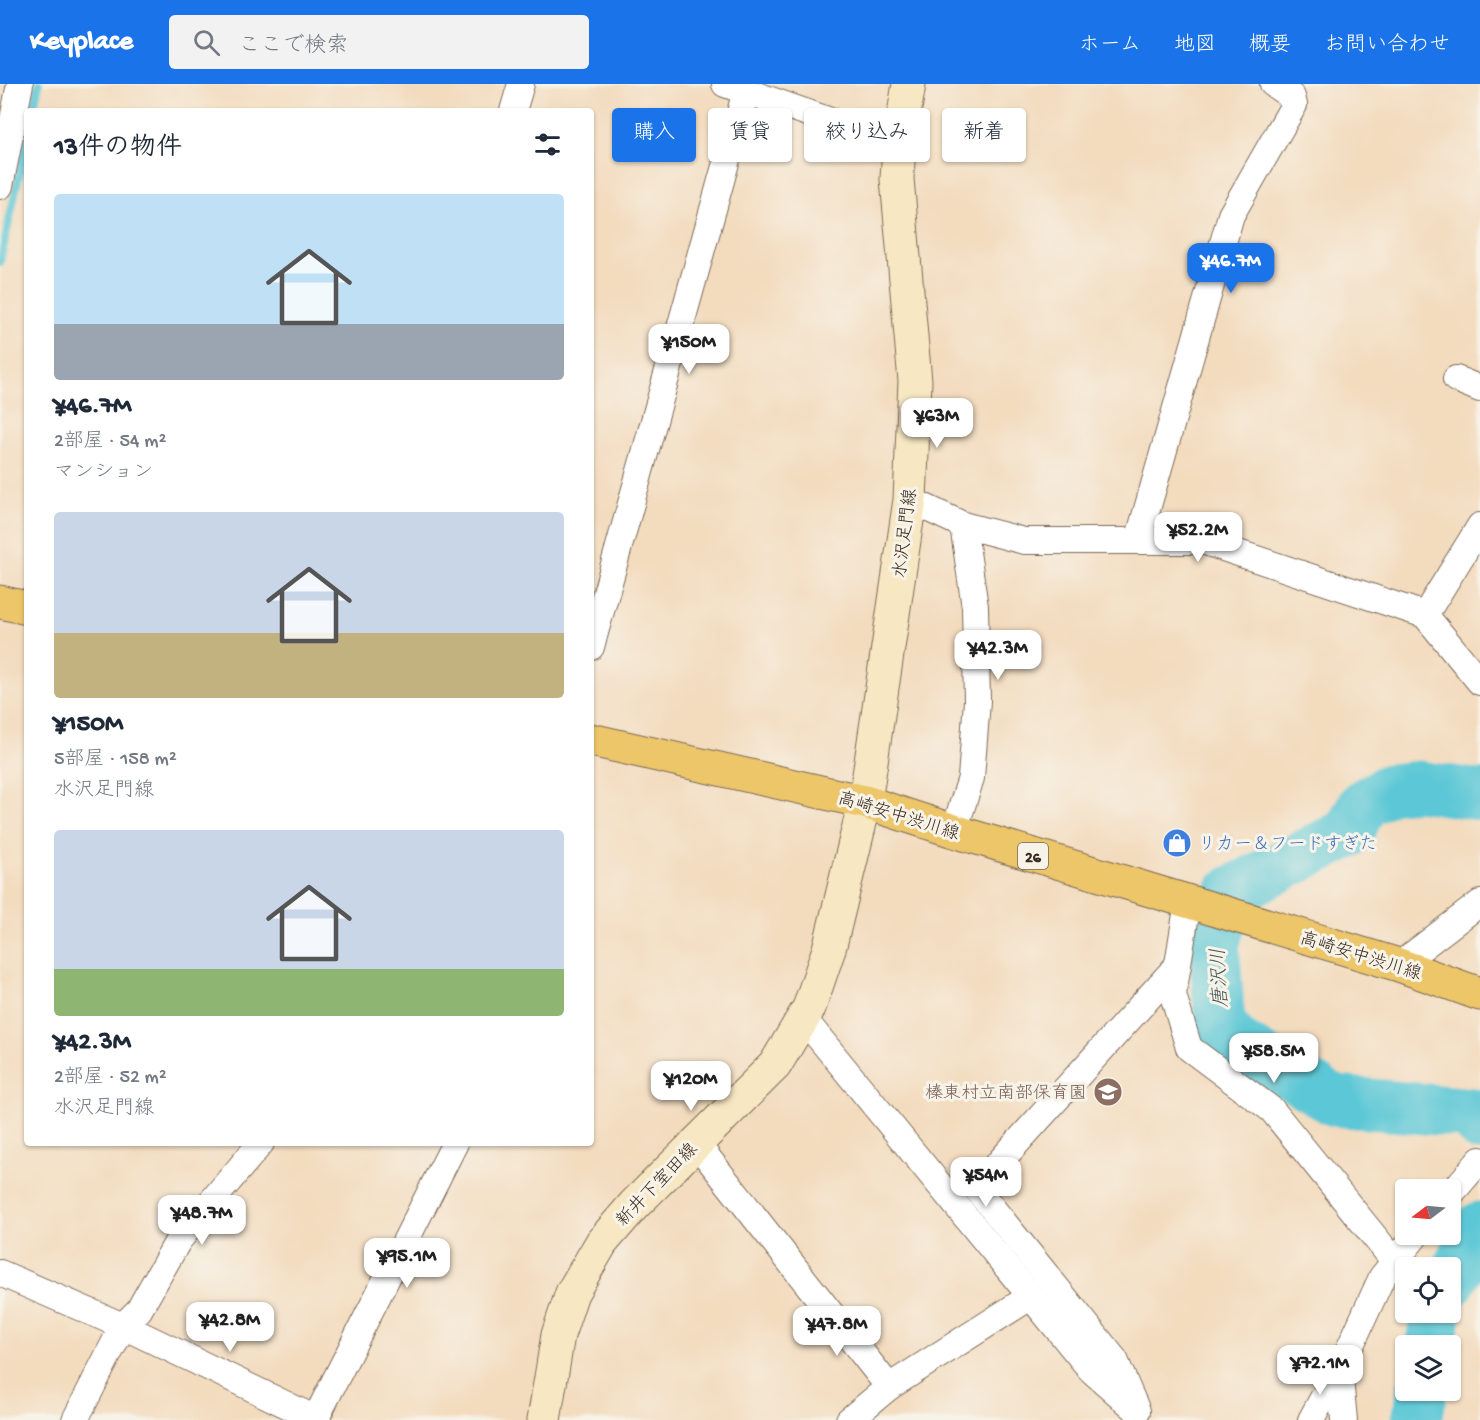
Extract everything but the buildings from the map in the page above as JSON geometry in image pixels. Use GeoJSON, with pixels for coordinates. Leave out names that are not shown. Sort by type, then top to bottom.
{"type":"FeatureCollection","features":[{"type":"Feature","properties":{"kind":"main road","name":"水沢足門線"},"geometry":{"type":"LineString","coordinates":[[905,108],[909,84]]}},
{"type":"Feature","properties":{"kind":"main road","name":"水沢足門線"},"geometry":{"type":"LineString","coordinates":[[866,802],[910,500],[915,381],[897,179],[898,162]]}},
{"type":"Feature","properties":{"kind":"main road"},"geometry":{"type":"LineString","coordinates":[[0,602],[24,607]]}},
{"type":"Feature","properties":{"kind":"main road","name":"高崎安中渋川線"},"geometry":{"type":"LineString","coordinates":[[594,741],[866,802],[954,831],[1399,965],[1480,994]]}},
{"type":"Feature","properties":{"kind":"main road","name":"新井下室田線"},"geometry":{"type":"LineString","coordinates":[[544,1420],[558,1335],[572,1293],[602,1242],[634,1205],[775,1065],[809,1008],[829,949],[866,802]]}},
{"type":"Feature","properties":{"kind":"street"},"geometry":{"type":"LineString","coordinates":[[0,186],[20,84]]}},
{"type":"Feature","properties":{"kind":"street"},"geometry":{"type":"LineString","coordinates":[[514,108],[521,84]]}},
{"type":"Feature","properties":{"kind":"street"},"geometry":{"type":"LineString","coordinates":[[1138,541],[1231,214],[1294,105],[1292,97],[1273,84]]}},
{"type":"Feature","properties":{"kind":"street"},"geometry":{"type":"LineString","coordinates":[[594,635],[736,88],[804,112]]}},
{"type":"Feature","properties":{"kind":"street"},"geometry":{"type":"LineString","coordinates":[[1456,379],[1480,389]]}},
{"type":"Feature","properties":{"kind":"street"},"geometry":{"type":"LineString","coordinates":[[910,500],[963,525],[1024,541],[1202,541],[1425,615],[1480,682]]}},
{"type":"Feature","properties":{"kind":"street"},"geometry":{"type":"LineString","coordinates":[[954,831],[971,778],[977,701],[975,607],[963,525]]}},
{"type":"Feature","properties":{"kind":"street"},"geometry":{"type":"LineString","coordinates":[[1425,615],[1480,526]]}},
{"type":"Feature","properties":{"kind":"street"},"geometry":{"type":"LineString","coordinates":[[1399,965],[1480,903]]}},
{"type":"Feature","properties":{"kind":"street"},"geometry":{"type":"LineString","coordinates":[[1195,904],[1178,965],[1173,995],[1188,1048],[1272,1110],[1395,1262],[1382,1277],[1339,1368],[1311,1420]]}},
{"type":"Feature","properties":{"kind":"street"},"geometry":{"type":"LineString","coordinates":[[1143,1415],[1115,1360],[976,1188],[1178,965]]}},
{"type":"Feature","properties":{"kind":"street"},"geometry":{"type":"LineString","coordinates":[[802,1018],[1091,1370],[1143,1415]]}},
{"type":"Feature","properties":{"kind":"street"},"geometry":{"type":"LineString","coordinates":[[696,1143],[889,1387]]}},
{"type":"Feature","properties":{"kind":"street"},"geometry":{"type":"LineString","coordinates":[[75,1420],[123,1326],[139,1310],[178,1240],[258,1146]]}},
{"type":"Feature","properties":{"kind":"street"},"geometry":{"type":"LineString","coordinates":[[0,1273],[123,1326],[316,1420],[453,1146]]}},
{"type":"Feature","properties":{"kind":"street"},"geometry":{"type":"LineString","coordinates":[[1461,1182],[1480,1160]]}},
{"type":"Feature","properties":{"kind":"street"},"geometry":{"type":"LineString","coordinates":[[1399,1257],[1408,1245]]}},
{"type":"Feature","properties":{"kind":"street"},"geometry":{"type":"LineString","coordinates":[[849,1420],[889,1387],[1030,1297]]}},
{"type":"Feature","properties":{"kind":"street"},"geometry":{"type":"LineString","coordinates":[[1339,1368],[1344,1420]]}},
{"type":"Feature","properties":{"kind":"waterway"},"geometry":{"type":"LineString","coordinates":[[34,108],[39,84]]}},
{"type":"Feature","properties":{"kind":"waterway"},"geometry":{"type":"LineString","coordinates":[[0,262],[24,154]]}},
{"type":"Feature","properties":{"kind":"waterway","name":"唐沢川"},"geometry":{"type":"LineString","coordinates":[[1480,795],[1418,786],[1389,789],[1363,804],[1348,833],[1230,892],[1214,944],[1220,1023],[1236,1043],[1335,1101],[1472,1113],[1480,1126]]}},
{"type":"Feature","properties":{"kind":"waterway","name":"唐沢川"},"geometry":{"type":"LineString","coordinates":[[1461,1262],[1480,1227]]}},
{"type":"Feature","properties":{"kind":"waterway","name":"唐沢川"},"geometry":{"type":"LineString","coordinates":[[1432,1335],[1435,1323]]}},
{"type":"Feature","properties":{"kind":"waterway","name":"唐沢川"},"geometry":{"type":"LineString","coordinates":[[1417,1420],[1420,1401]]}},
{"type":"Feature","properties":{"kind":"place","name":"リカー＆フードすぎた"},"geometry":{"type":"Point","coordinates":[1177,843]}},
{"type":"Feature","properties":{"kind":"place","name":"榛東村立南部保育園"},"geometry":{"type":"Point","coordinates":[1108,1092]}}]}
